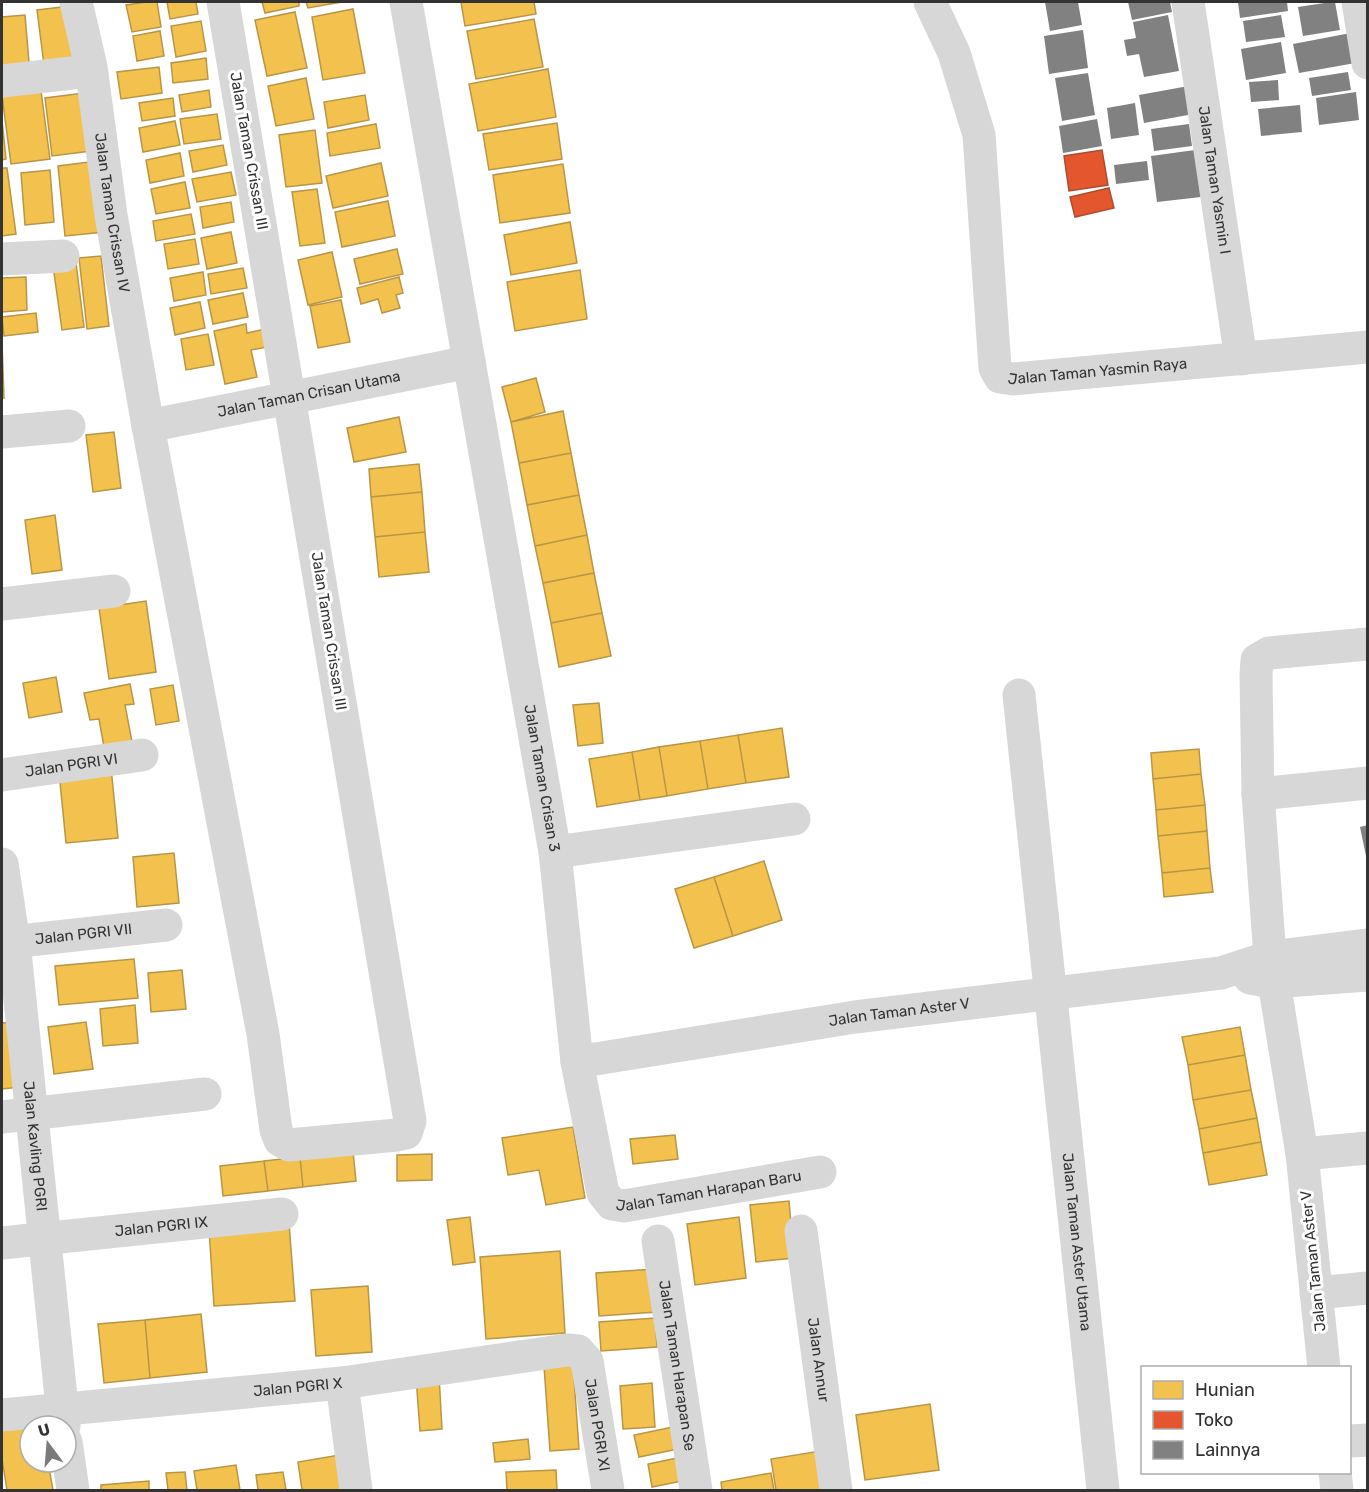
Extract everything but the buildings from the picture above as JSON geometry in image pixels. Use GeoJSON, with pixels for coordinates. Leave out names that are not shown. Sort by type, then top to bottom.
{"type":"FeatureCollection","features":[{"type":"Feature","properties":{"kind":"street","name":"Jalan Taman Crissan IV"},"geometry":{"type":"LineString","coordinates":[[76,2],[91,67],[111,215],[148,426],[182,595],[262,1034],[276,1130],[280,1140]]}},
{"type":"Feature","properties":{"kind":"street","name":"Jalan Taman Crissan III"},"geometry":{"type":"LineString","coordinates":[[223,2],[410,1121],[406,1133],[397,1136],[289,1145],[280,1140]]}},
{"type":"Feature","properties":{"kind":"street","name":"Jalan Taman Crisan 3"},"geometry":{"type":"LineString","coordinates":[[406,2],[555,852],[577,1062],[603,1193]]}},
{"type":"Feature","properties":{"kind":"street","name":"Jalan Taman Yasmin Raya"},"geometry":{"type":"LineString","coordinates":[[930,2],[954,53],[980,135],[995,369],[1000,378],[1013,379],[1368,347]]}},
{"type":"Feature","properties":{"kind":"street","name":"Jalan Taman Yasmin I"},"geometry":{"type":"LineString","coordinates":[[1188,2],[1241,359]]}},
{"type":"Feature","properties":{"kind":"street"},"geometry":{"type":"LineString","coordinates":[[1358,2],[1368,63]]}},
{"type":"Feature","properties":{"kind":"street"},"geometry":{"type":"LineString","coordinates":[[2,81],[72,73]]}},
{"type":"Feature","properties":{"kind":"street"},"geometry":{"type":"LineString","coordinates":[[2,259],[63,256]]}},
{"type":"Feature","properties":{"kind":"street","name":"Jalan Taman Crisan Utama"},"geometry":{"type":"LineString","coordinates":[[148,426],[469,362]]}},
{"type":"Feature","properties":{"kind":"street"},"geometry":{"type":"LineString","coordinates":[[2,432],[69,426]]}},
{"type":"Feature","properties":{"kind":"street"},"geometry":{"type":"LineString","coordinates":[[2,604],[114,591]]}},
{"type":"Feature","properties":{"kind":"street","name":"Jalan Taman Aster V"},"geometry":{"type":"LineString","coordinates":[[1324,1366],[1302,1154],[1271,969],[1258,794],[1257,660],[1269,654],[1368,644]]}},
{"type":"Feature","properties":{"kind":"street","name":"Jalan Taman Aster Utama"},"geometry":{"type":"LineString","coordinates":[[1019,695],[1103,1491]]}},
{"type":"Feature","properties":{"kind":"street","name":"Jalan PGRI VI"},"geometry":{"type":"LineString","coordinates":[[2,775],[142,756]]}},
{"type":"Feature","properties":{"kind":"street"},"geometry":{"type":"LineString","coordinates":[[1258,794],[1368,783]]}},
{"type":"Feature","properties":{"kind":"street"},"geometry":{"type":"LineString","coordinates":[[555,852],[794,819]]}},
{"type":"Feature","properties":{"kind":"street","name":"Jalan Kavling PGRI"},"geometry":{"type":"LineString","coordinates":[[2,864],[17,1115],[42,1238],[63,1414]]}},
{"type":"Feature","properties":{"kind":"street","name":"Jalan PGRI VII"},"geometry":{"type":"LineString","coordinates":[[8,943],[166,925]]}},
{"type":"Feature","properties":{"kind":"street","name":"Jalan Taman Aster V"},"geometry":{"type":"LineString","coordinates":[[1271,969],[1368,945]]}},
{"type":"Feature","properties":{"kind":"street","name":"Jalan Taman Aster V"},"geometry":{"type":"LineString","coordinates":[[577,1062],[855,1017],[1221,973],[1271,969],[1368,975]]}},
{"type":"Feature","properties":{"kind":"street"},"geometry":{"type":"LineString","coordinates":[[17,1115],[205,1094]]}},
{"type":"Feature","properties":{"kind":"street"},"geometry":{"type":"LineString","coordinates":[[1302,1154],[1368,1148]]}},
{"type":"Feature","properties":{"kind":"street","name":"Jalan Taman Harapan Baru"},"geometry":{"type":"LineString","coordinates":[[603,1193],[612,1204],[624,1206],[820,1172]]}},
{"type":"Feature","properties":{"kind":"street","name":"Jalan PGRI IX"},"geometry":{"type":"LineString","coordinates":[[2,1243],[282,1214]]}},
{"type":"Feature","properties":{"kind":"street","name":"Jalan Annur"},"geometry":{"type":"LineString","coordinates":[[801,1231],[836,1491]]}},
{"type":"Feature","properties":{"kind":"street","name":"Jalan Taman Harapan Se"},"geometry":{"type":"LineString","coordinates":[[658,1241],[696,1491]]}},
{"type":"Feature","properties":{"kind":"street"},"geometry":{"type":"LineString","coordinates":[[1317,1293],[1368,1288]]}},
{"type":"Feature","properties":{"kind":"street","name":"Jalan PGRI X"},"geometry":{"type":"LineString","coordinates":[[78,1415],[342,1383],[567,1350],[578,1351],[587,1361]]}},
{"type":"Feature","properties":{"kind":"street","name":"Jalan PGRI XI"},"geometry":{"type":"LineString","coordinates":[[587,1361],[608,1491]]}},
{"type":"Feature","properties":{"kind":"street"},"geometry":{"type":"LineString","coordinates":[[342,1383],[356,1491]]}},
{"type":"Feature","properties":{"kind":"street","name":"Jalan PGRI X"},"geometry":{"type":"LineString","coordinates":[[2,1416],[18,1416]]}},
{"type":"Feature","properties":{"kind":"street"},"geometry":{"type":"LineString","coordinates":[[1351,1441],[1368,1440]]}},
{"type":"Feature","properties":{"kind":"street"},"geometry":{"type":"LineString","coordinates":[[71,1474],[73,1491]]}},
{"type":"Feature","properties":{"kind":"street"},"geometry":{"type":"LineString","coordinates":[[1335,1474],[1337,1491]]}}]}
